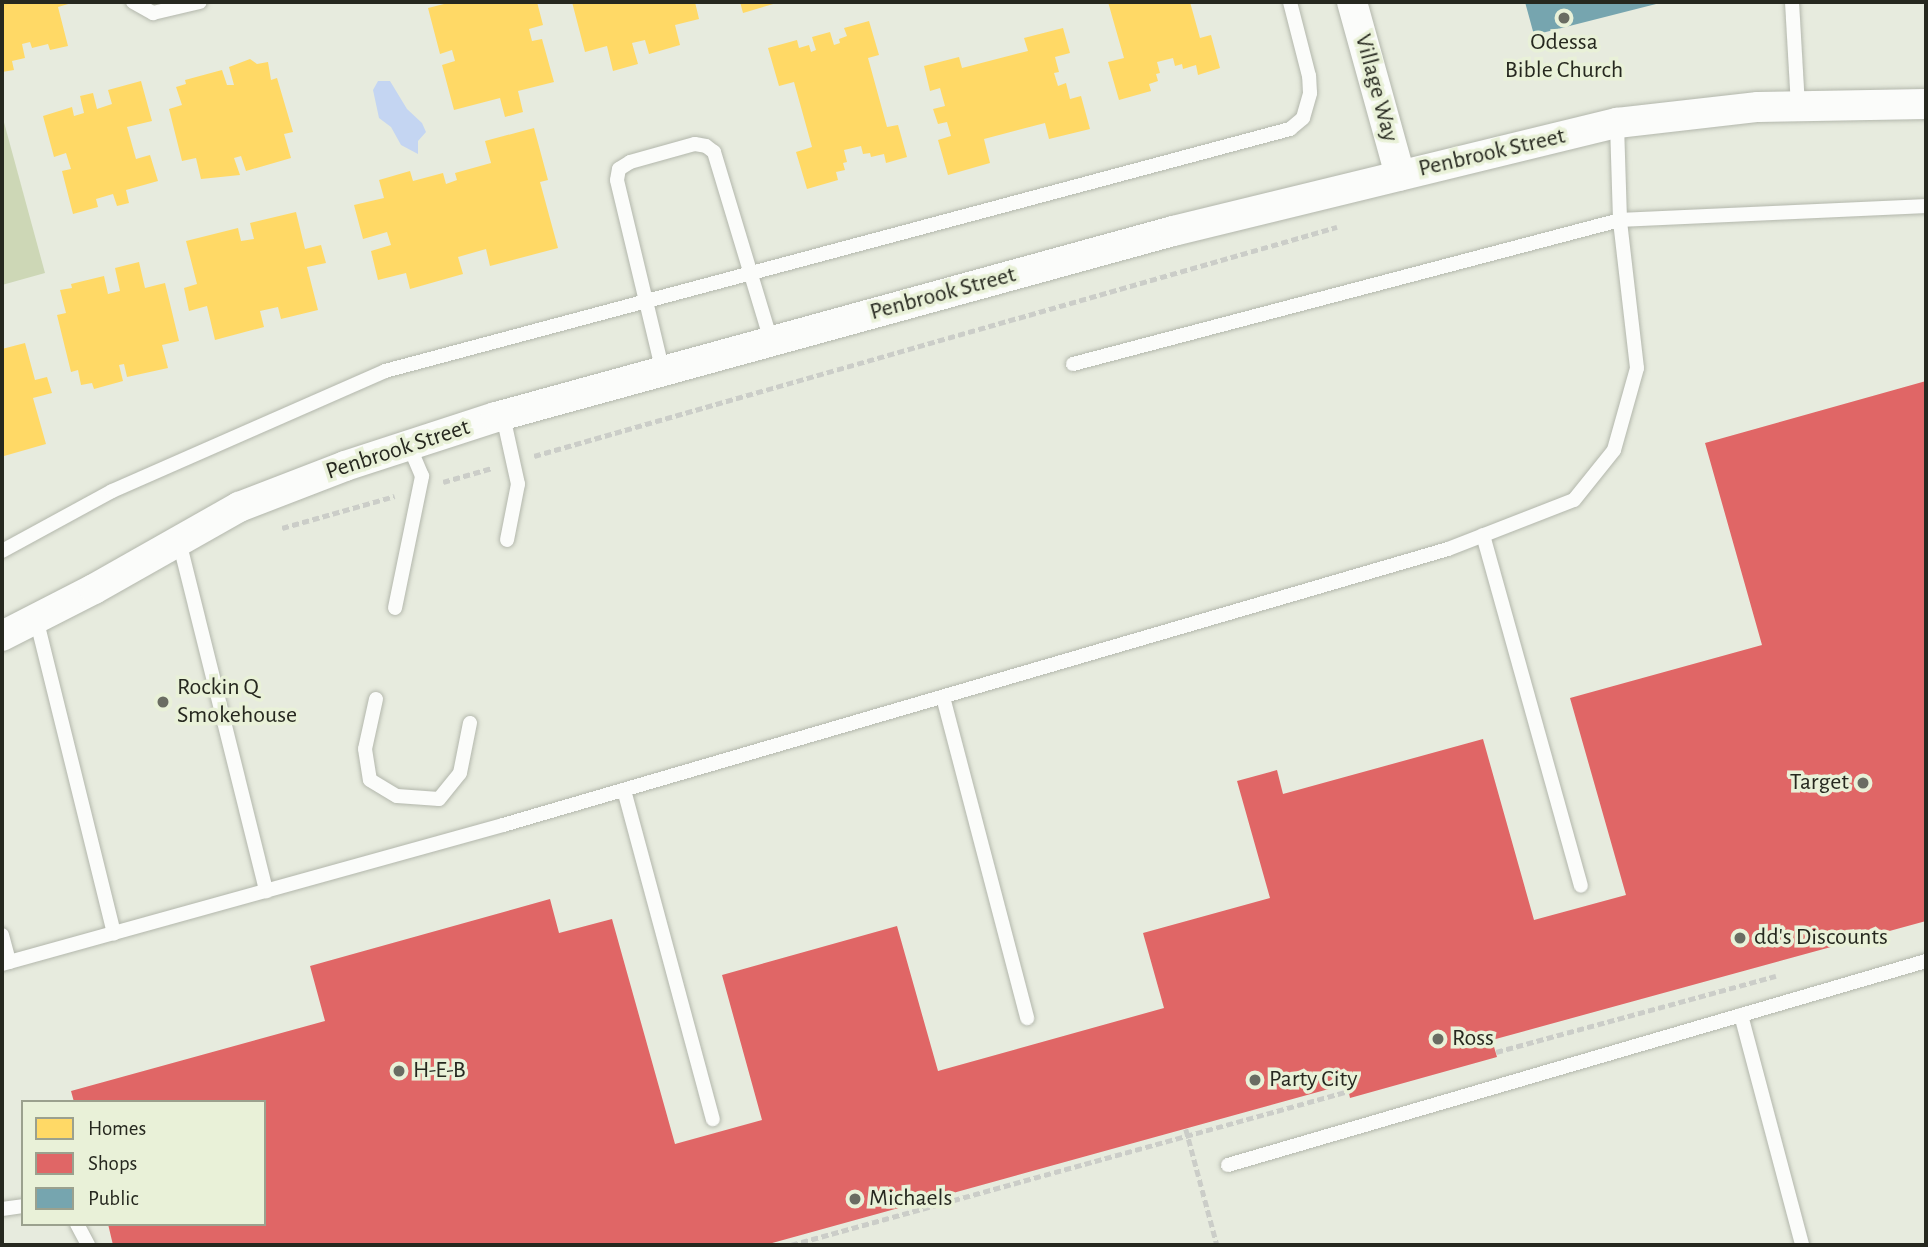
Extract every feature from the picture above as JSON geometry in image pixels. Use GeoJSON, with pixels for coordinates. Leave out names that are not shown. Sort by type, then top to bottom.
{"type":"FeatureCollection","features":[{"type":"Feature","properties":{"kind":"street","name":"Village Way"},"geometry":{"type":"LineString","coordinates":[[1352,2],[1400,175]]}},
{"type":"Feature","properties":{"kind":"street","name":"Penbrook Street"},"geometry":{"type":"LineString","coordinates":[[2,636],[239,507],[410,445],[503,416],[771,341],[1172,231],[1617,123],[1758,107],[1926,104]]}},
{"type":"Feature","properties":{"kind":"lane"},"geometry":{"type":"LineString","coordinates":[[133,2],[137,7],[153,13],[200,2]]}},
{"type":"Feature","properties":{"kind":"lane"},"geometry":{"type":"LineString","coordinates":[[2,551],[112,491],[385,371],[1290,129],[1303,118],[1310,93],[1309,76],[1290,2]]}},
{"type":"Feature","properties":{"kind":"lane"},"geometry":{"type":"LineString","coordinates":[[1792,2],[1798,107]]}},
{"type":"Feature","properties":{"kind":"lane"},"geometry":{"type":"LineString","coordinates":[[2,935],[5,963],[624,790],[1448,549],[1574,500],[1614,450],[1637,368],[1620,220],[1617,123]]}},
{"type":"Feature","properties":{"kind":"lane"},"geometry":{"type":"LineString","coordinates":[[663,372],[617,180],[619,169],[630,162],[695,144],[706,146],[714,152],[771,341]]}},
{"type":"Feature","properties":{"kind":"lane"},"geometry":{"type":"LineString","coordinates":[[1073,365],[1620,220],[1926,206]]}},
{"type":"Feature","properties":{"kind":"lane"},"geometry":{"type":"LineString","coordinates":[[503,416],[518,484],[507,540]]}},
{"type":"Feature","properties":{"kind":"lane"},"geometry":{"type":"LineString","coordinates":[[395,608],[422,476],[410,445]]}},
{"type":"Feature","properties":{"kind":"lane"},"geometry":{"type":"LineString","coordinates":[[1483,535],[1581,886]]}},
{"type":"Feature","properties":{"kind":"lane"},"geometry":{"type":"LineString","coordinates":[[179,541],[266,891]]}},
{"type":"Feature","properties":{"kind":"lane"},"geometry":{"type":"LineString","coordinates":[[36,618],[114,933]]}},
{"type":"Feature","properties":{"kind":"lane"},"geometry":{"type":"LineString","coordinates":[[943,696],[1027,1018]]}},
{"type":"Feature","properties":{"kind":"lane"},"geometry":{"type":"LineString","coordinates":[[376,699],[365,749],[370,780],[397,796],[439,799],[460,773],[470,723]]}},
{"type":"Feature","properties":{"kind":"lane"},"geometry":{"type":"LineString","coordinates":[[624,790],[713,1119]]}},
{"type":"Feature","properties":{"kind":"lane"},"geometry":{"type":"LineString","coordinates":[[1228,1165],[1926,961]]}},
{"type":"Feature","properties":{"kind":"lane"},"geometry":{"type":"LineString","coordinates":[[1741,1015],[1801,1245]]}},
{"type":"Feature","properties":{"kind":"lane"},"geometry":{"type":"LineString","coordinates":[[2,1209],[21,1206]]}},
{"type":"Feature","properties":{"kind":"lane"},"geometry":{"type":"LineString","coordinates":[[78,1226],[88,1245]]}},
{"type":"Feature","properties":{"kind":"path"},"geometry":{"type":"LineString","coordinates":[[281,528],[1343,225]]}},
{"type":"Feature","properties":{"kind":"path"},"geometry":{"type":"LineString","coordinates":[[1496,1052],[1785,974]]}},
{"type":"Feature","properties":{"kind":"path"},"geometry":{"type":"LineString","coordinates":[[791,1245],[1186,1132],[1349,1091]]}},
{"type":"Feature","properties":{"kind":"path"},"geometry":{"type":"LineString","coordinates":[[1186,1132],[1217,1245]]}},
{"type":"Feature","properties":{"kind":"green space"},"geometry":{"type":"Polygon","coordinates":[[[2,115],[45,273],[2,285],[2,115]]]}},
{"type":"Feature","properties":{"kind":"water"},"geometry":{"type":"Polygon","coordinates":[[[378,81],[390,81],[407,109],[422,123],[426,132],[418,141],[418,154],[401,145],[391,127],[379,118],[373,90],[378,81]]]}},
{"type":"Feature","properties":{"kind":"building: Homes"},"geometry":{"type":"Polygon","coordinates":[[[2,2],[75,2],[58,7],[68,46],[50,50],[48,44],[32,48],[30,42],[22,44],[25,58],[12,61],[14,70],[2,72],[2,2]]]}},
{"type":"Feature","properties":{"kind":"building: Homes"},"geometry":{"type":"Polygon","coordinates":[[[452,2],[537,2],[543,25],[529,29],[532,41],[542,39],[554,82],[518,91],[523,112],[505,117],[500,98],[454,110],[442,65],[455,61],[452,50],[440,54],[428,8],[452,2]]]}},
{"type":"Feature","properties":{"kind":"building: Homes"},"geometry":{"type":"Polygon","coordinates":[[[572,2],[695,2],[699,19],[675,25],[680,45],[649,54],[645,40],[632,43],[638,64],[613,71],[607,46],[585,52],[572,2]]]}},
{"type":"Feature","properties":{"kind":"building: Homes"},"geometry":{"type":"Polygon","coordinates":[[[740,2],[780,2],[743,13],[740,2]]]}},
{"type":"Feature","properties":{"kind":"building: Homes"},"geometry":{"type":"Polygon","coordinates":[[[1108,2],[1190,2],[1200,38],[1211,35],[1220,68],[1198,75],[1196,65],[1183,69],[1182,64],[1175,66],[1173,58],[1157,62],[1160,73],[1156,74],[1158,81],[1149,84],[1151,91],[1119,100],[1108,62],[1124,58],[1108,2]]]}},
{"type":"Feature","properties":{"kind":"building: Homes"},"geometry":{"type":"Polygon","coordinates":[[[869,21],[879,55],[868,58],[887,127],[898,125],[907,157],[886,163],[884,154],[871,157],[870,153],[863,154],[861,146],[844,150],[847,162],[843,163],[845,170],[836,172],[838,180],[807,189],[796,152],[812,147],[794,82],[779,86],[768,48],[797,40],[799,48],[809,45],[811,52],[816,50],[812,37],[830,32],[834,45],[847,36],[844,28],[869,21]]]}},
{"type":"Feature","properties":{"kind":"building: Homes"},"geometry":{"type":"Polygon","coordinates":[[[1063,28],[1070,53],[1055,57],[1059,72],[1054,73],[1058,86],[1066,83],[1070,99],[1081,96],[1090,129],[1049,139],[1045,123],[984,139],[990,163],[948,175],[938,140],[951,136],[947,122],[938,124],[933,109],[945,106],[940,88],[930,91],[924,66],[959,57],[962,68],[1028,51],[1024,38],[1063,28]]]}},
{"type":"Feature","properties":{"kind":"building: Homes"},"geometry":{"type":"Polygon","coordinates":[[[250,59],[257,64],[268,62],[271,80],[277,78],[293,132],[284,134],[291,158],[246,171],[241,156],[234,158],[240,175],[201,179],[196,158],[182,161],[169,109],[182,105],[176,87],[186,84],[185,80],[222,70],[227,85],[234,85],[229,67],[250,59]]]}},
{"type":"Feature","properties":{"kind":"building: Homes"},"geometry":{"type":"Polygon","coordinates":[[[141,81],[152,121],[127,127],[136,159],[150,155],[158,181],[126,190],[129,203],[117,206],[113,194],[96,199],[98,207],[73,214],[62,171],[71,169],[66,153],[54,157],[43,116],[72,107],[74,116],[84,113],[80,96],[93,93],[97,109],[112,104],[108,90],[141,81]]]}},
{"type":"Feature","properties":{"kind":"building: Homes"},"geometry":{"type":"Polygon","coordinates":[[[534,128],[548,180],[540,182],[558,248],[490,266],[486,249],[458,257],[463,274],[410,289],[406,273],[378,280],[371,251],[391,245],[387,232],[363,239],[354,205],[384,198],[379,180],[410,171],[413,181],[443,173],[446,184],[457,180],[455,173],[491,163],[485,141],[534,128]]]}},
{"type":"Feature","properties":{"kind":"building: Homes"},"geometry":{"type":"Polygon","coordinates":[[[296,212],[305,249],[321,245],[326,263],[307,267],[318,310],[281,319],[278,307],[260,311],[264,327],[215,340],[207,306],[189,311],[184,288],[197,284],[186,241],[238,228],[241,241],[254,239],[250,223],[296,212]]]}},
{"type":"Feature","properties":{"kind":"building: Homes"},"geometry":{"type":"Polygon","coordinates":[[[139,262],[145,288],[165,283],[179,341],[162,345],[168,368],[127,377],[124,364],[119,365],[123,381],[94,389],[92,383],[81,385],[78,370],[71,372],[57,315],[66,313],[60,290],[72,288],[71,284],[104,276],[108,294],[120,291],[115,268],[139,262]]]}},
{"type":"Feature","properties":{"kind":"building: Homes"},"geometry":{"type":"Polygon","coordinates":[[[25,343],[35,380],[47,377],[52,393],[33,398],[46,444],[4,456],[2,349],[25,343]]]}},
{"type":"Feature","properties":{"kind":"building: Shops"},"geometry":{"type":"Polygon","coordinates":[[[1926,381],[1926,921],[1492,1040],[1497,1057],[1350,1098],[1347,1084],[765,1245],[113,1245],[108,1226],[266,1226],[266,1100],[73,1100],[71,1091],[325,1021],[310,966],[550,899],[559,933],[612,919],[675,1144],[762,1120],[722,975],[897,926],[938,1071],[1164,1008],[1143,933],[1270,898],[1237,781],[1277,770],[1283,794],[1483,739],[1534,920],[1626,895],[1570,698],[1762,645],[1705,443],[1926,381]]]}},
{"type":"Feature","properties":{"kind":"building: Public","name":"Odessa Bible Church"},"geometry":{"type":"Polygon","coordinates":[[[1525,2],[1660,2],[1660,3],[1534,35],[1525,2]]]}},
{"type":"Feature","properties":{"kind":"place","name":"Odessa Bible Church"},"geometry":{"type":"Point","coordinates":[1564,18]}},
{"type":"Feature","properties":{"kind":"place","name":"Rockin Q Smokehouse"},"geometry":{"type":"Point","coordinates":[163,702]}},
{"type":"Feature","properties":{"kind":"place","name":"Target"},"geometry":{"type":"Point","coordinates":[1863,783]}},
{"type":"Feature","properties":{"kind":"place","name":"dd's Discounts"},"geometry":{"type":"Point","coordinates":[1740,938]}},
{"type":"Feature","properties":{"kind":"place","name":"Ross"},"geometry":{"type":"Point","coordinates":[1438,1039]}},
{"type":"Feature","properties":{"kind":"place","name":"H-E-B"},"geometry":{"type":"Point","coordinates":[399,1071]}},
{"type":"Feature","properties":{"kind":"place","name":"Party City"},"geometry":{"type":"Point","coordinates":[1255,1080]}},
{"type":"Feature","properties":{"kind":"place","name":"Michaels"},"geometry":{"type":"Point","coordinates":[855,1199]}}]}
